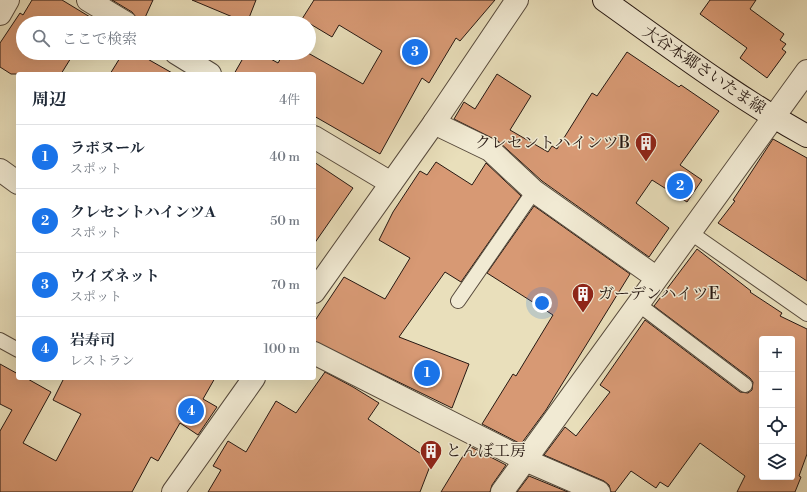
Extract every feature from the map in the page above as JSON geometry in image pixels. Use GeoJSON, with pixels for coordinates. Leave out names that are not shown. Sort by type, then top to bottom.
{"type":"FeatureCollection","features":[{"type":"Feature","properties":{"kind":"street"},"geometry":{"type":"LineString","coordinates":[[0,14],[8,0]]}},
{"type":"Feature","properties":{"kind":"street"},"geometry":{"type":"LineString","coordinates":[[88,0],[114,16]]}},
{"type":"Feature","properties":{"kind":"street"},"geometry":{"type":"LineString","coordinates":[[316,289],[434,123],[518,0]]}},
{"type":"Feature","properties":{"kind":"street","name":"大谷本郷さいたま線"},"geometry":{"type":"LineString","coordinates":[[604,0],[671,48],[773,117],[807,136]]}},
{"type":"Feature","properties":{"kind":"street"},"geometry":{"type":"LineString","coordinates":[[187,60],[207,72]]}},
{"type":"Feature","properties":{"kind":"street"},"geometry":{"type":"LineString","coordinates":[[502,492],[807,71]]}},
{"type":"Feature","properties":{"kind":"street"},"geometry":{"type":"LineString","coordinates":[[434,123],[490,150],[534,191],[657,278]]}},
{"type":"Feature","properties":{"kind":"street"},"geometry":{"type":"LineString","coordinates":[[316,137],[391,183]]}},
{"type":"Feature","properties":{"kind":"street"},"geometry":{"type":"LineString","coordinates":[[0,170],[16,181]]}},
{"type":"Feature","properties":{"kind":"street"},"geometry":{"type":"LineString","coordinates":[[316,354],[525,460],[600,492]]}},
{"type":"Feature","properties":{"kind":"street"},"geometry":{"type":"LineString","coordinates":[[173,492],[253,380]]}},
{"type":"Feature","properties":{"kind":"lane"},"geometry":{"type":"LineString","coordinates":[[458,301],[534,191]]}},
{"type":"Feature","properties":{"kind":"lane"},"geometry":{"type":"LineString","coordinates":[[691,232],[807,314]]}},
{"type":"Feature","properties":{"kind":"lane"},"geometry":{"type":"LineString","coordinates":[[638,304],[745,385]]}},
{"type":"Feature","properties":{"kind":"lane"},"geometry":{"type":"LineString","coordinates":[[0,340],[16,349]]}},
{"type":"Feature","properties":{"kind":"building"},"geometry":{"type":"Polygon","coordinates":[[[32,0],[62,0],[88,16],[18,16],[20,13],[23,15],[32,0]]]}},
{"type":"Feature","properties":{"kind":"building"},"geometry":{"type":"Polygon","coordinates":[[[112,0],[153,0],[146,16],[135,16],[132,12],[112,0]]]}},
{"type":"Feature","properties":{"kind":"building"},"geometry":{"type":"Polygon","coordinates":[[[192,0],[256,0],[250,16],[230,16],[192,0]]]}},
{"type":"Feature","properties":{"kind":"building"},"geometry":{"type":"Polygon","coordinates":[[[314,0],[495,0],[460,41],[456,38],[429,83],[422,78],[380,154],[316,117],[316,72],[235,72],[242,60],[273,60],[278,63],[280,60],[316,60],[316,58],[363,84],[382,51],[339,25],[332,37],[316,27],[316,16],[304,16],[314,0]]]}},
{"type":"Feature","properties":{"kind":"building"},"geometry":{"type":"Polygon","coordinates":[[[710,0],[756,0],[750,9],[784,34],[780,40],[786,44],[782,49],[786,52],[767,78],[740,58],[747,48],[700,14],[710,0]]]}},
{"type":"Feature","properties":{"kind":"building"},"geometry":{"type":"Polygon","coordinates":[[[16,19],[16,60],[70,60],[62,72],[16,72],[16,74],[11,74],[0,67],[0,43],[16,19]]]}},
{"type":"Feature","properties":{"kind":"building"},"geometry":{"type":"Polygon","coordinates":[[[627,52],[679,87],[681,85],[719,111],[680,165],[702,180],[687,202],[652,180],[636,203],[669,228],[649,257],[542,181],[498,141],[454,119],[464,102],[475,109],[497,74],[531,96],[510,130],[548,152],[552,146],[557,149],[592,93],[597,96],[627,52]]]}},
{"type":"Feature","properties":{"kind":"building"},"geometry":{"type":"Polygon","coordinates":[[[119,60],[149,60],[170,72],[111,72],[119,60]]]}},
{"type":"Feature","properties":{"kind":"building"},"geometry":{"type":"Polygon","coordinates":[[[773,139],[807,158],[807,281],[718,223],[735,201],[733,200],[773,139]]]}},
{"type":"Feature","properties":{"kind":"building"},"geometry":{"type":"Polygon","coordinates":[[[436,162],[472,185],[486,163],[521,196],[461,282],[445,272],[399,337],[469,364],[452,408],[316,342],[316,319],[344,277],[385,299],[410,258],[379,240],[393,212],[420,171],[427,175],[436,162]]]}},
{"type":"Feature","properties":{"kind":"building"},"geometry":{"type":"Polygon","coordinates":[[[316,163],[353,188],[316,241],[316,163]]]}},
{"type":"Feature","properties":{"kind":"building"},"geometry":{"type":"Polygon","coordinates":[[[534,206],[630,274],[546,410],[521,444],[482,424],[513,374],[516,376],[553,315],[487,273],[534,206]]]}},
{"type":"Feature","properties":{"kind":"building"},"geometry":{"type":"Polygon","coordinates":[[[697,249],[751,291],[750,292],[782,313],[780,316],[807,329],[807,454],[799,476],[801,477],[795,492],[737,492],[745,476],[700,443],[668,487],[660,482],[656,488],[631,471],[615,492],[611,492],[609,485],[604,481],[544,455],[565,427],[576,436],[610,392],[600,385],[645,320],[740,392],[748,393],[752,390],[753,382],[750,378],[654,306],[697,249]]]}},
{"type":"Feature","properties":{"kind":"building"},"geometry":{"type":"Polygon","coordinates":[[[0,364],[16,373],[16,380],[30,380],[51,392],[23,443],[56,461],[81,414],[53,400],[63,380],[214,380],[203,399],[217,407],[198,435],[180,423],[158,461],[151,457],[132,492],[0,492],[0,431],[12,410],[0,404],[0,364]]]}},
{"type":"Feature","properties":{"kind":"building"},"geometry":{"type":"Polygon","coordinates":[[[325,372],[379,403],[368,419],[432,461],[420,492],[208,492],[221,470],[213,466],[228,441],[246,452],[276,401],[296,413],[325,372]]]}},
{"type":"Feature","properties":{"kind":"building"},"geometry":{"type":"Polygon","coordinates":[[[469,446],[506,465],[492,485],[490,492],[441,492],[469,446]]]}},
{"type":"Feature","properties":{"kind":"building"},"geometry":{"type":"Polygon","coordinates":[[[529,476],[568,492],[517,492],[529,476]]]}},
{"type":"Feature","properties":{"kind":"place","name":"ウイズネット"},"geometry":{"type":"Point","coordinates":[415,52]}},
{"type":"Feature","properties":{"kind":"place","name":"クレセントハインツB"},"geometry":{"type":"Point","coordinates":[646,162]}},
{"type":"Feature","properties":{"kind":"place","name":"クレセントハインツA"},"geometry":{"type":"Point","coordinates":[680,186]}},
{"type":"Feature","properties":{"kind":"place","name":"ガーデンハイツE"},"geometry":{"type":"Point","coordinates":[583,314]}},
{"type":"Feature","properties":{"kind":"place","name":"ラボヌール"},"geometry":{"type":"Point","coordinates":[427,373]}},
{"type":"Feature","properties":{"kind":"place","name":"岩寿司"},"geometry":{"type":"Point","coordinates":[191,411]}},
{"type":"Feature","properties":{"kind":"place","name":"とんぼ工房"},"geometry":{"type":"Point","coordinates":[431,470]}}]}
